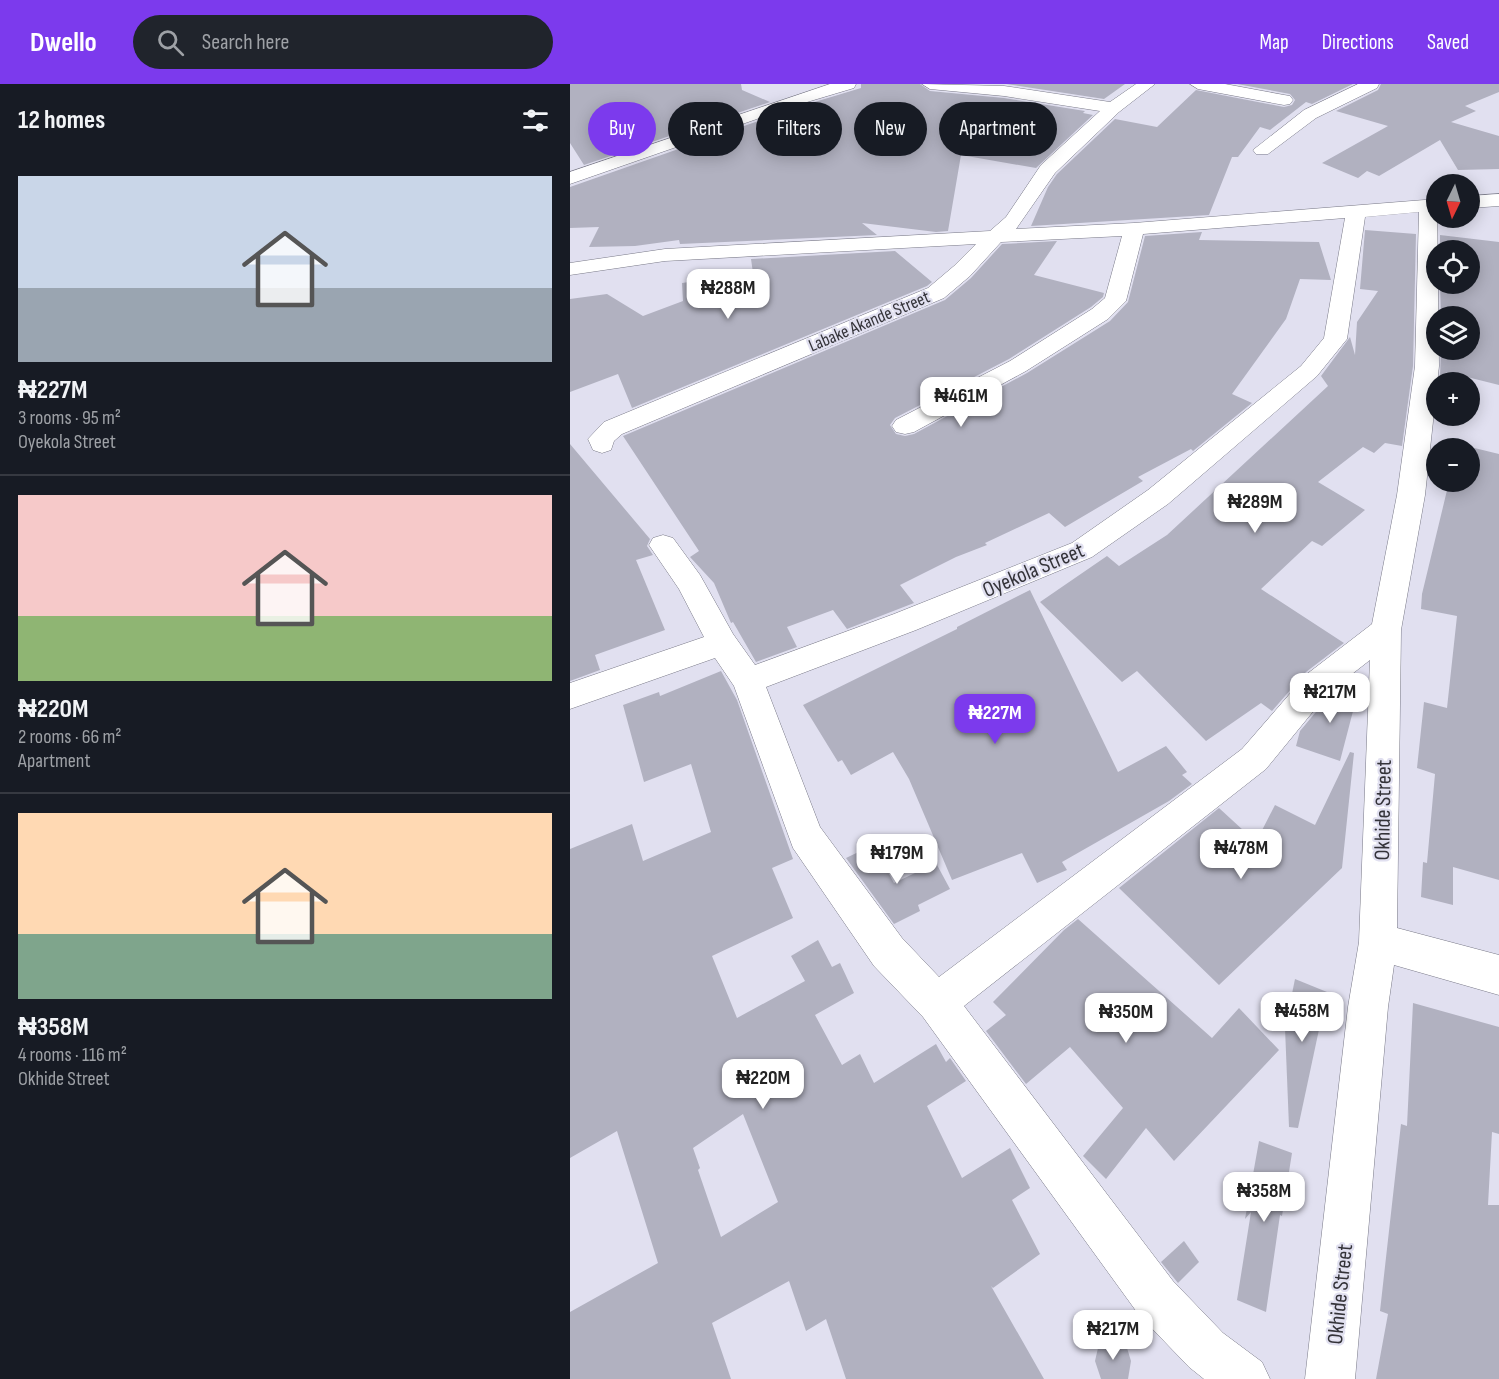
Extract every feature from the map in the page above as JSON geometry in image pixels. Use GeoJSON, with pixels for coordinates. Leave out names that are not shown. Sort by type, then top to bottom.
{"type":"FeatureCollection","features":[{"type":"Feature","properties":{"kind":"street"},"geometry":{"type":"LineString","coordinates":[[571,175],[791,100],[848,84]]}},
{"type":"Feature","properties":{"kind":"street"},"geometry":{"type":"LineString","coordinates":[[930,84],[1004,91],[1113,108]]}},
{"type":"Feature","properties":{"kind":"street","name":"Labake Akande Street"},"geometry":{"type":"LineString","coordinates":[[602,444],[601,439],[613,428],[936,292],[962,271],[1013,222],[1048,169],[1113,108],[1147,84]]}},
{"type":"Feature","properties":{"kind":"street"},"geometry":{"type":"LineString","coordinates":[[1198,84],[1284,100]]}},
{"type":"Feature","properties":{"kind":"street"},"geometry":{"type":"LineString","coordinates":[[1262,150],[1310,114],[1371,84]]}},
{"type":"Feature","properties":{"kind":"street"},"geometry":{"type":"LineString","coordinates":[[1480,201],[1499,200]]}},
{"type":"Feature","properties":{"kind":"street"},"geometry":{"type":"LineString","coordinates":[[570,269],[664,255],[1134,229],[1426,206]]}},
{"type":"Feature","properties":{"kind":"street","name":"Oyekola Street"},"geometry":{"type":"LineString","coordinates":[[748,681],[905,622],[1082,550],[1158,497],[1309,371],[1335,339],[1356,212]]}},
{"type":"Feature","properties":{"kind":"street","name":"Okhide Street"},"geometry":{"type":"LineString","coordinates":[[1330,1379],[1368,1007],[1378,942],[1386,630],[1411,495],[1427,366],[1432,228]]}},
{"type":"Feature","properties":{"kind":"street"},"geometry":{"type":"LineString","coordinates":[[905,426],[1018,366],[1100,314],[1115,301],[1134,229]]}},
{"type":"Feature","properties":{"kind":"street"},"geometry":{"type":"LineString","coordinates":[[663,545],[690,583],[722,643],[748,681],[806,836],[888,952],[937,1003],[1156,1298],[1206,1350],[1245,1379]]}},
{"type":"Feature","properties":{"kind":"street"},"geometry":{"type":"LineString","coordinates":[[937,1003],[1254,759],[1318,683],[1386,630]]}},
{"type":"Feature","properties":{"kind":"street"},"geometry":{"type":"LineString","coordinates":[[570,696],[722,643]]}},
{"type":"Feature","properties":{"kind":"street"},"geometry":{"type":"LineString","coordinates":[[1378,942],[1499,975]]}},
{"type":"Feature","properties":{"kind":"building"},"geometry":{"type":"Polygon","coordinates":[[[570,84],[741,84],[742,90],[770,102],[756,102],[756,107],[744,111],[744,102],[668,102],[668,137],[656,141],[656,102],[588,102],[588,156],[611,156],[584,165],[570,143],[570,84]]]}},
{"type":"Feature","properties":{"kind":"building"},"geometry":{"type":"Polygon","coordinates":[[[861,84],[920,84],[930,91],[1029,102],[939,102],[939,156],[961,156],[948,231],[936,232],[862,223],[877,235],[680,244],[679,240],[635,246],[589,247],[599,227],[570,228],[570,187],[668,153],[668,156],[744,156],[744,126],[756,122],[756,156],[842,156],[842,102],[815,102],[861,88],[861,84]]]}},
{"type":"Feature","properties":{"kind":"building"},"geometry":{"type":"Polygon","coordinates":[[[1006,84],[1125,84],[1104,99],[1006,84]]]}},
{"type":"Feature","properties":{"kind":"building"},"geometry":{"type":"Polygon","coordinates":[[[1237,84],[1353,84],[1312,104],[1306,102],[1270,130],[1260,127],[1238,157],[1232,157],[1209,215],[1031,226],[1048,187],[1057,174],[1115,119],[1157,127],[1196,90],[1284,107],[1292,105],[1295,100],[1290,94],[1237,84]]]}},
{"type":"Feature","properties":{"kind":"building"},"geometry":{"type":"Polygon","coordinates":[[[1381,84],[1499,84],[1499,92],[1465,106],[1476,111],[1451,122],[1499,136],[1499,169],[1458,170],[1440,140],[1379,176],[1367,171],[1358,178],[1322,163],[1388,126],[1336,111],[1378,90],[1381,84]]]}},
{"type":"Feature","properties":{"kind":"building"},"geometry":{"type":"Polygon","coordinates":[[[1057,107],[1085,111],[1083,113],[1093,115],[1057,148],[1057,107]]]}},
{"type":"Feature","properties":{"kind":"building"},"geometry":{"type":"Polygon","coordinates":[[[967,156],[1049,156],[1036,168],[967,156]]]}},
{"type":"Feature","properties":{"kind":"building"},"geometry":{"type":"Polygon","coordinates":[[[1365,230],[1416,234],[1413,366],[1402,446],[1385,443],[1374,453],[1363,447],[1318,482],[1365,510],[1322,546],[1312,541],[1261,589],[1344,643],[1306,672],[1272,711],[1261,703],[1206,741],[1137,671],[1122,682],[1040,602],[1107,556],[1119,566],[1167,535],[1328,386],[1321,376],[1350,337],[1355,355],[1357,322],[1378,291],[1360,289],[1365,230]]]}},
{"type":"Feature","properties":{"kind":"building"},"geometry":{"type":"Polygon","coordinates":[[[1202,232],[1199,240],[1319,242],[1331,280],[1300,279],[1286,319],[1232,394],[1252,403],[1193,451],[1191,449],[1138,477],[1143,481],[1065,527],[1049,513],[985,543],[987,545],[956,557],[900,585],[914,603],[847,629],[833,610],[787,627],[797,647],[756,662],[733,622],[731,623],[714,583],[690,557],[699,551],[623,436],[945,300],[971,278],[1002,244],[1057,241],[1034,275],[1104,293],[1103,297],[1009,359],[895,418],[890,425],[896,434],[905,436],[914,434],[1027,373],[1110,321],[1128,302],[1145,236],[1202,232]]]}},
{"type":"Feature","properties":{"kind":"building"},"geometry":{"type":"Polygon","coordinates":[[[1440,235],[1499,242],[1499,385],[1480,380],[1480,372],[1440,372],[1441,360],[1480,360],[1480,306],[1441,306],[1440,294],[1480,294],[1480,240],[1440,240],[1440,235]]]}},
{"type":"Feature","properties":{"kind":"building"},"geometry":{"type":"Polygon","coordinates":[[[895,251],[932,282],[632,408],[618,374],[570,392],[570,299],[607,294],[643,316],[683,301],[682,283],[753,273],[751,259],[895,251]]]}},
{"type":"Feature","properties":{"kind":"building"},"geometry":{"type":"Polygon","coordinates":[[[570,444],[650,539],[647,546],[653,555],[636,560],[665,630],[595,655],[600,670],[570,681],[570,444]]]}},
{"type":"Feature","properties":{"kind":"building"},"geometry":{"type":"Polygon","coordinates":[[[1480,449],[1499,454],[1499,880],[1453,867],[1453,905],[1421,897],[1423,862],[1427,863],[1435,774],[1417,768],[1424,702],[1447,708],[1457,616],[1421,609],[1422,594],[1447,492],[1480,492],[1480,449]]]}},
{"type":"Feature","properties":{"kind":"building"},"geometry":{"type":"Polygon","coordinates":[[[1030,590],[1118,772],[1166,746],[1187,772],[1182,775],[1192,784],[1169,801],[1062,862],[1067,870],[1037,883],[1022,853],[952,880],[909,779],[893,752],[851,775],[842,760],[838,762],[803,705],[1030,590]]]}},
{"type":"Feature","properties":{"kind":"building"},"geometry":{"type":"Polygon","coordinates":[[[721,671],[737,700],[793,859],[772,868],[793,918],[712,956],[737,1018],[805,981],[791,956],[818,940],[832,967],[840,963],[854,993],[815,1015],[842,1065],[860,1054],[874,1083],[936,1044],[946,1062],[950,1058],[966,1081],[927,1106],[962,1178],[1010,1148],[1030,1188],[1012,1200],[1040,1254],[993,1288],[991,1286],[1044,1379],[846,1379],[826,1319],[806,1331],[789,1281],[712,1323],[731,1379],[570,1379],[570,1312],[658,1263],[617,1131],[570,1158],[570,849],[632,824],[643,861],[711,832],[691,764],[644,782],[623,705],[659,692],[660,696],[721,671]],[[743,1114],[693,1148],[700,1168],[698,1170],[721,1237],[778,1202],[743,1114]]]}},
{"type":"Feature","properties":{"kind":"building"},"geometry":{"type":"Polygon","coordinates":[[[1348,680],[1354,682],[1351,690],[1358,692],[1340,761],[1296,746],[1300,731],[1331,694],[1348,680]]]}},
{"type":"Feature","properties":{"kind":"building"},"geometry":{"type":"Polygon","coordinates":[[[1350,752],[1354,753],[1342,868],[1219,985],[1119,888],[1219,808],[1256,842],[1275,805],[1315,825],[1350,752]]]}},
{"type":"Feature","properties":{"kind":"building"},"geometry":{"type":"Polygon","coordinates":[[[873,845],[894,883],[936,863],[950,889],[918,905],[920,911],[894,924],[846,858],[873,845]]]}},
{"type":"Feature","properties":{"kind":"building"},"geometry":{"type":"Polygon","coordinates":[[[1078,919],[1212,1038],[1239,1008],[1279,1050],[1174,1161],[1146,1128],[1106,1179],[1083,1156],[1123,1108],[1070,1047],[1026,1084],[986,1031],[1006,1015],[993,1002],[1064,930],[1078,919]]]}},
{"type":"Feature","properties":{"kind":"building"},"geometry":{"type":"Polygon","coordinates":[[[1295,979],[1327,992],[1298,1128],[1289,1127],[1285,1028],[1295,979]]]}},
{"type":"Feature","properties":{"kind":"building"},"geometry":{"type":"Polygon","coordinates":[[[1413,1003],[1499,1027],[1499,1134],[1492,1132],[1488,1205],[1499,1205],[1499,1379],[1376,1379],[1388,1314],[1380,1311],[1401,1124],[1407,1126],[1413,1003]]]}},
{"type":"Feature","properties":{"kind":"building"},"geometry":{"type":"Polygon","coordinates":[[[1259,1141],[1292,1153],[1282,1216],[1280,1215],[1266,1312],[1237,1300],[1251,1212],[1245,1219],[1259,1141]]]}},
{"type":"Feature","properties":{"kind":"building"},"geometry":{"type":"Polygon","coordinates":[[[1184,1241],[1199,1262],[1178,1283],[1161,1262],[1184,1241]]]}},
{"type":"Feature","properties":{"kind":"building"},"geometry":{"type":"Polygon","coordinates":[[[1117,1340],[1127,1348],[1131,1361],[1128,1379],[1101,1379],[1095,1361],[1098,1348],[1106,1341],[1117,1340]]]}}]}
